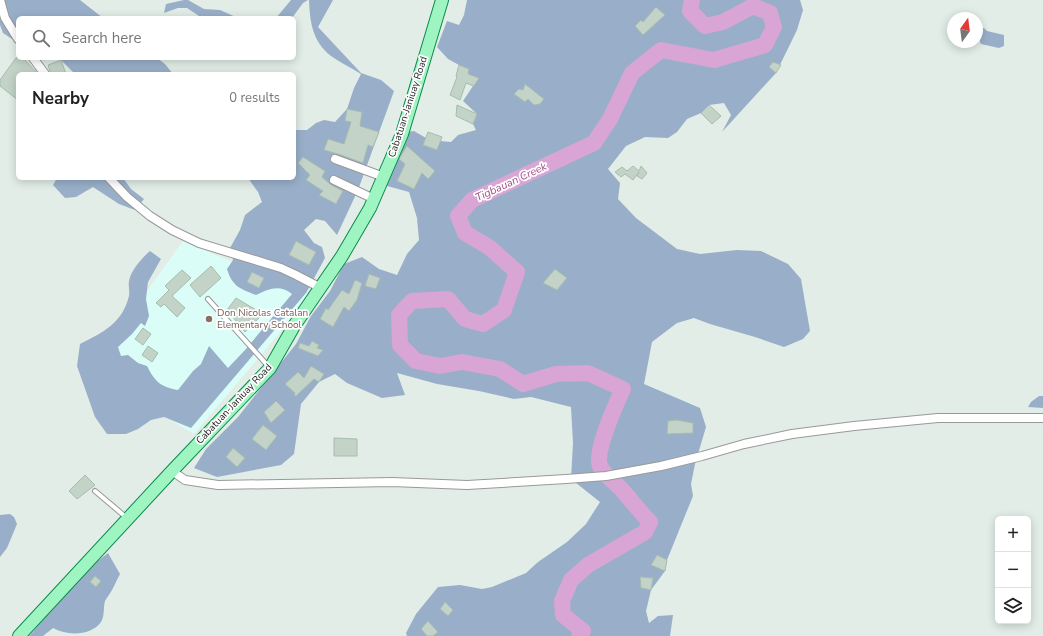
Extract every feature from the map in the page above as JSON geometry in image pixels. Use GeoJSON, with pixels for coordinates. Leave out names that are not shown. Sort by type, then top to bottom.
{"type":"FeatureCollection","features":[{"type":"Feature","properties":{"kind":"main road","name":"Cabatuan-Janiuay Road"},"geometry":{"type":"LineString","coordinates":[[19,636],[270,368],[294,326],[342,256],[374,199],[402,134],[442,0]]}},
{"type":"Feature","properties":{"kind":"street"},"geometry":{"type":"LineString","coordinates":[[0,0],[5,18],[16,36]]}},
{"type":"Feature","properties":{"kind":"street"},"geometry":{"type":"LineString","coordinates":[[34,60],[44,72]]}},
{"type":"Feature","properties":{"kind":"street"},"geometry":{"type":"LineString","coordinates":[[335,159],[384,177]]}},
{"type":"Feature","properties":{"kind":"street"},"geometry":{"type":"LineString","coordinates":[[111,180],[127,197],[150,216],[172,230],[199,243],[281,268],[321,288]]}},
{"type":"Feature","properties":{"kind":"street"},"geometry":{"type":"LineString","coordinates":[[334,180],[374,199]]}},
{"type":"Feature","properties":{"kind":"street"},"geometry":{"type":"LineString","coordinates":[[172,471],[186,480],[218,485],[392,482],[467,485],[606,476],[661,466],[744,444],[786,435],[847,427],[938,418],[1043,418]]}},
{"type":"Feature","properties":{"kind":"lane"},"geometry":{"type":"LineString","coordinates":[[208,299],[270,368]]}},
{"type":"Feature","properties":{"kind":"lane"},"geometry":{"type":"LineString","coordinates":[[95,491],[128,518]]}},
{"type":"Feature","properties":{"kind":"shaded area"},"geometry":{"type":"Polygon","coordinates":[[[0,0],[80,0],[100,16],[16,16],[16,42],[3,33],[0,25],[0,0]]]}},
{"type":"Feature","properties":{"kind":"shaded area"},"geometry":{"type":"Polygon","coordinates":[[[188,0],[204,9],[220,10],[234,16],[199,16],[187,8],[178,8],[164,13],[166,4],[188,0]]]}},
{"type":"Feature","properties":{"kind":"shaded area"},"geometry":{"type":"Polygon","coordinates":[[[291,0],[308,0],[303,3],[293,16],[278,16],[291,0]]]}},
{"type":"Feature","properties":{"kind":"shaded area"},"geometry":{"type":"Polygon","coordinates":[[[309,0],[333,0],[318,27],[361,73],[381,80],[394,91],[358,190],[337,235],[325,221],[316,219],[304,230],[314,243],[322,247],[325,258],[306,293],[191,428],[164,417],[151,420],[138,429],[126,434],[107,434],[95,417],[77,366],[80,344],[104,331],[122,314],[129,296],[130,277],[140,261],[150,251],[161,259],[148,282],[146,299],[149,316],[145,326],[141,323],[118,347],[121,356],[128,355],[138,363],[147,366],[159,383],[172,389],[178,390],[193,371],[201,364],[209,346],[228,368],[292,294],[278,288],[270,289],[256,295],[250,293],[241,289],[234,283],[227,269],[233,260],[230,248],[240,230],[245,215],[262,202],[258,192],[249,180],[296,180],[296,130],[307,130],[316,123],[324,120],[335,122],[347,109],[354,88],[361,74],[331,56],[325,50],[313,31],[309,0]]]}},
{"type":"Feature","properties":{"kind":"shaded area"},"geometry":{"type":"Polygon","coordinates":[[[467,0],[800,0],[803,10],[797,30],[776,73],[722,132],[731,115],[724,103],[709,105],[701,113],[687,119],[677,132],[668,138],[645,137],[626,146],[608,169],[620,183],[618,199],[636,218],[677,249],[700,254],[737,250],[761,251],[788,264],[801,279],[810,331],[803,339],[784,347],[694,318],[677,323],[652,342],[644,384],[700,408],[706,427],[695,464],[691,484],[693,496],[667,560],[665,571],[651,590],[646,611],[649,623],[658,616],[673,615],[670,636],[407,636],[406,633],[416,614],[438,587],[460,585],[482,589],[492,587],[526,573],[538,562],[567,542],[586,524],[600,502],[571,479],[573,443],[571,407],[531,397],[514,399],[437,384],[397,373],[405,395],[382,398],[347,383],[335,374],[319,382],[301,404],[294,454],[281,465],[217,477],[194,468],[206,449],[238,417],[296,344],[311,316],[330,291],[344,264],[362,257],[379,269],[397,275],[407,254],[419,240],[417,218],[409,192],[380,184],[405,132],[414,131],[426,138],[423,145],[440,141],[451,142],[458,135],[476,130],[473,124],[477,114],[463,101],[473,86],[463,82],[463,80],[456,76],[459,65],[448,59],[437,47],[447,21],[459,25],[464,15],[467,0]]]}},
{"type":"Feature","properties":{"kind":"shaded area"},"geometry":{"type":"Polygon","coordinates":[[[983,28],[987,31],[1004,35],[1004,46],[999,48],[983,44],[983,28]]]}},
{"type":"Feature","properties":{"kind":"shaded area"},"geometry":{"type":"Polygon","coordinates":[[[61,60],[160,60],[171,72],[73,72],[61,60]]]}},
{"type":"Feature","properties":{"kind":"shaded area"},"geometry":{"type":"Polygon","coordinates":[[[56,180],[124,180],[131,189],[144,199],[135,210],[119,204],[93,187],[76,197],[65,198],[53,185],[56,180]]]}},
{"type":"Feature","properties":{"kind":"shaded area","name":"Don Nicolas Catalan Elementary School"},"geometry":{"type":"Polygon","coordinates":[[[183,241],[311,296],[194,434],[135,399],[110,342],[183,241]]]}},
{"type":"Feature","properties":{"kind":"shaded area"},"geometry":{"type":"Polygon","coordinates":[[[1039,396],[1043,396],[1043,408],[1028,407],[1031,402],[1039,396]]]}},
{"type":"Feature","properties":{"kind":"shaded area"},"geometry":{"type":"Polygon","coordinates":[[[10,514],[14,517],[17,524],[7,548],[0,557],[0,515],[10,514]]]}},
{"type":"Feature","properties":{"kind":"shaded area"},"geometry":{"type":"Polygon","coordinates":[[[108,553],[120,574],[105,601],[102,619],[97,627],[78,633],[59,631],[53,628],[43,636],[29,636],[55,601],[67,588],[108,553]]]}},
{"type":"Feature","properties":{"kind":"building"},"geometry":{"type":"Polygon","coordinates":[[[656,7],[665,15],[643,35],[635,26],[641,20],[643,22],[656,7]]]}},
{"type":"Feature","properties":{"kind":"building"},"geometry":{"type":"Polygon","coordinates":[[[16,58],[16,60],[25,60],[36,72],[16,72],[16,98],[0,86],[0,80],[16,58]]]}},
{"type":"Feature","properties":{"kind":"building"},"geometry":{"type":"Polygon","coordinates":[[[61,60],[65,72],[50,72],[48,65],[61,60]]]}},
{"type":"Feature","properties":{"kind":"building"},"geometry":{"type":"Polygon","coordinates":[[[773,62],[781,65],[776,73],[769,67],[773,62]]]}},
{"type":"Feature","properties":{"kind":"building"},"geometry":{"type":"Polygon","coordinates":[[[459,65],[469,69],[468,74],[479,78],[474,86],[466,83],[460,100],[450,95],[457,77],[459,65]]]}},
{"type":"Feature","properties":{"kind":"building"},"geometry":{"type":"Polygon","coordinates":[[[525,84],[544,99],[540,104],[534,105],[528,99],[525,102],[514,94],[519,89],[523,90],[525,84]]]}},
{"type":"Feature","properties":{"kind":"building"},"geometry":{"type":"Polygon","coordinates":[[[457,105],[477,114],[473,124],[456,116],[457,105]]]}},
{"type":"Feature","properties":{"kind":"building"},"geometry":{"type":"Polygon","coordinates":[[[709,105],[721,116],[712,124],[701,113],[709,105]]]}},
{"type":"Feature","properties":{"kind":"building"},"geometry":{"type":"Polygon","coordinates":[[[347,109],[362,112],[360,126],[379,132],[373,147],[368,145],[363,163],[324,150],[328,139],[344,144],[351,122],[345,121],[347,109]]]}},
{"type":"Feature","properties":{"kind":"building"},"geometry":{"type":"Polygon","coordinates":[[[428,132],[442,137],[437,150],[423,145],[428,132]]]}},
{"type":"Feature","properties":{"kind":"building"},"geometry":{"type":"Polygon","coordinates":[[[407,146],[435,171],[428,179],[422,173],[414,189],[397,181],[405,164],[399,159],[407,146]]]}},
{"type":"Feature","properties":{"kind":"building"},"geometry":{"type":"Polygon","coordinates":[[[303,157],[325,171],[322,177],[331,185],[343,191],[336,204],[319,195],[323,191],[306,180],[310,175],[298,163],[303,157]]]}},
{"type":"Feature","properties":{"kind":"building"},"geometry":{"type":"Polygon","coordinates":[[[633,166],[639,171],[641,166],[647,173],[642,179],[637,176],[639,172],[633,180],[625,174],[621,177],[615,172],[622,167],[627,171],[633,166]]]}},
{"type":"Feature","properties":{"kind":"building"},"geometry":{"type":"Polygon","coordinates":[[[296,241],[316,252],[309,265],[289,255],[296,241]]]}},
{"type":"Feature","properties":{"kind":"building"},"geometry":{"type":"Polygon","coordinates":[[[211,266],[221,278],[200,297],[190,285],[211,266]]]}},
{"type":"Feature","properties":{"kind":"building"},"geometry":{"type":"Polygon","coordinates":[[[555,269],[567,278],[557,290],[543,283],[555,269]]]}},
{"type":"Feature","properties":{"kind":"building"},"geometry":{"type":"Polygon","coordinates":[[[182,270],[191,278],[172,296],[185,308],[177,317],[164,304],[161,307],[156,303],[169,290],[165,286],[182,270]]]}},
{"type":"Feature","properties":{"kind":"building"},"geometry":{"type":"Polygon","coordinates":[[[252,272],[264,278],[259,288],[247,282],[252,272]]]}},
{"type":"Feature","properties":{"kind":"building"},"geometry":{"type":"Polygon","coordinates":[[[369,274],[380,278],[376,289],[365,286],[369,274]]]}},
{"type":"Feature","properties":{"kind":"building"},"geometry":{"type":"Polygon","coordinates":[[[355,280],[362,283],[357,300],[349,311],[344,307],[333,327],[320,319],[326,308],[328,310],[342,290],[349,294],[355,280]]]}},
{"type":"Feature","properties":{"kind":"building"},"geometry":{"type":"Polygon","coordinates":[[[236,298],[263,314],[245,332],[227,310],[236,298]]]}},
{"type":"Feature","properties":{"kind":"building"},"geometry":{"type":"Polygon","coordinates":[[[143,328],[151,334],[143,345],[135,339],[143,328]]]}},
{"type":"Feature","properties":{"kind":"building"},"geometry":{"type":"Polygon","coordinates":[[[312,341],[319,345],[317,348],[323,350],[318,356],[298,348],[300,343],[309,346],[312,341]]]}},
{"type":"Feature","properties":{"kind":"building"},"geometry":{"type":"Polygon","coordinates":[[[148,346],[158,353],[152,362],[142,355],[148,346]]]}},
{"type":"Feature","properties":{"kind":"building"},"geometry":{"type":"Polygon","coordinates":[[[311,366],[324,374],[319,382],[314,379],[296,396],[294,395],[295,393],[285,384],[298,372],[304,378],[311,366]]]}},
{"type":"Feature","properties":{"kind":"building"},"geometry":{"type":"Polygon","coordinates":[[[276,401],[285,410],[271,423],[264,412],[276,401]]]}},
{"type":"Feature","properties":{"kind":"building"},"geometry":{"type":"Polygon","coordinates":[[[677,420],[693,423],[693,433],[667,434],[668,421],[677,420]]]}},
{"type":"Feature","properties":{"kind":"building"},"geometry":{"type":"Polygon","coordinates":[[[263,425],[277,436],[266,450],[252,439],[263,425]]]}},
{"type":"Feature","properties":{"kind":"building"},"geometry":{"type":"Polygon","coordinates":[[[334,438],[357,439],[357,456],[334,456],[334,438]]]}},
{"type":"Feature","properties":{"kind":"building"},"geometry":{"type":"Polygon","coordinates":[[[233,448],[245,458],[237,467],[226,457],[233,448]]]}},
{"type":"Feature","properties":{"kind":"building"},"geometry":{"type":"Polygon","coordinates":[[[85,475],[95,485],[77,499],[69,491],[85,475]]]}},
{"type":"Feature","properties":{"kind":"building"},"geometry":{"type":"Polygon","coordinates":[[[657,555],[667,560],[665,571],[651,565],[657,555]]]}},
{"type":"Feature","properties":{"kind":"building"},"geometry":{"type":"Polygon","coordinates":[[[95,576],[101,581],[96,587],[90,582],[95,576]]]}},
{"type":"Feature","properties":{"kind":"building"},"geometry":{"type":"Polygon","coordinates":[[[640,577],[653,578],[651,590],[641,588],[640,577]]]}},
{"type":"Feature","properties":{"kind":"building"},"geometry":{"type":"Polygon","coordinates":[[[445,602],[453,610],[448,616],[440,609],[445,602]]]}},
{"type":"Feature","properties":{"kind":"building"},"geometry":{"type":"Polygon","coordinates":[[[428,621],[438,632],[433,636],[427,636],[421,629],[428,621]]]}},
{"type":"Feature","properties":{"kind":"waterway","name":"Tigbauan Creek"},"geometry":{"type":"LineString","coordinates":[[579,636],[583,631],[563,615],[562,601],[571,580],[588,565],[645,532],[650,522],[619,487],[605,474],[599,462],[599,455],[604,436],[623,389],[588,373],[556,374],[523,384],[500,369],[462,362],[440,366],[416,361],[400,345],[399,315],[412,301],[448,299],[465,319],[483,324],[504,310],[517,272],[489,247],[465,233],[458,216],[472,200],[594,143],[610,119],[632,73],[661,50],[714,60],[765,45],[774,27],[770,13],[753,6],[723,22],[705,26],[690,11],[692,0]]}},
{"type":"Feature","properties":{"kind":"place","name":"Don Nicolas Catalan Elementary School"},"geometry":{"type":"Point","coordinates":[209,319]}}]}
